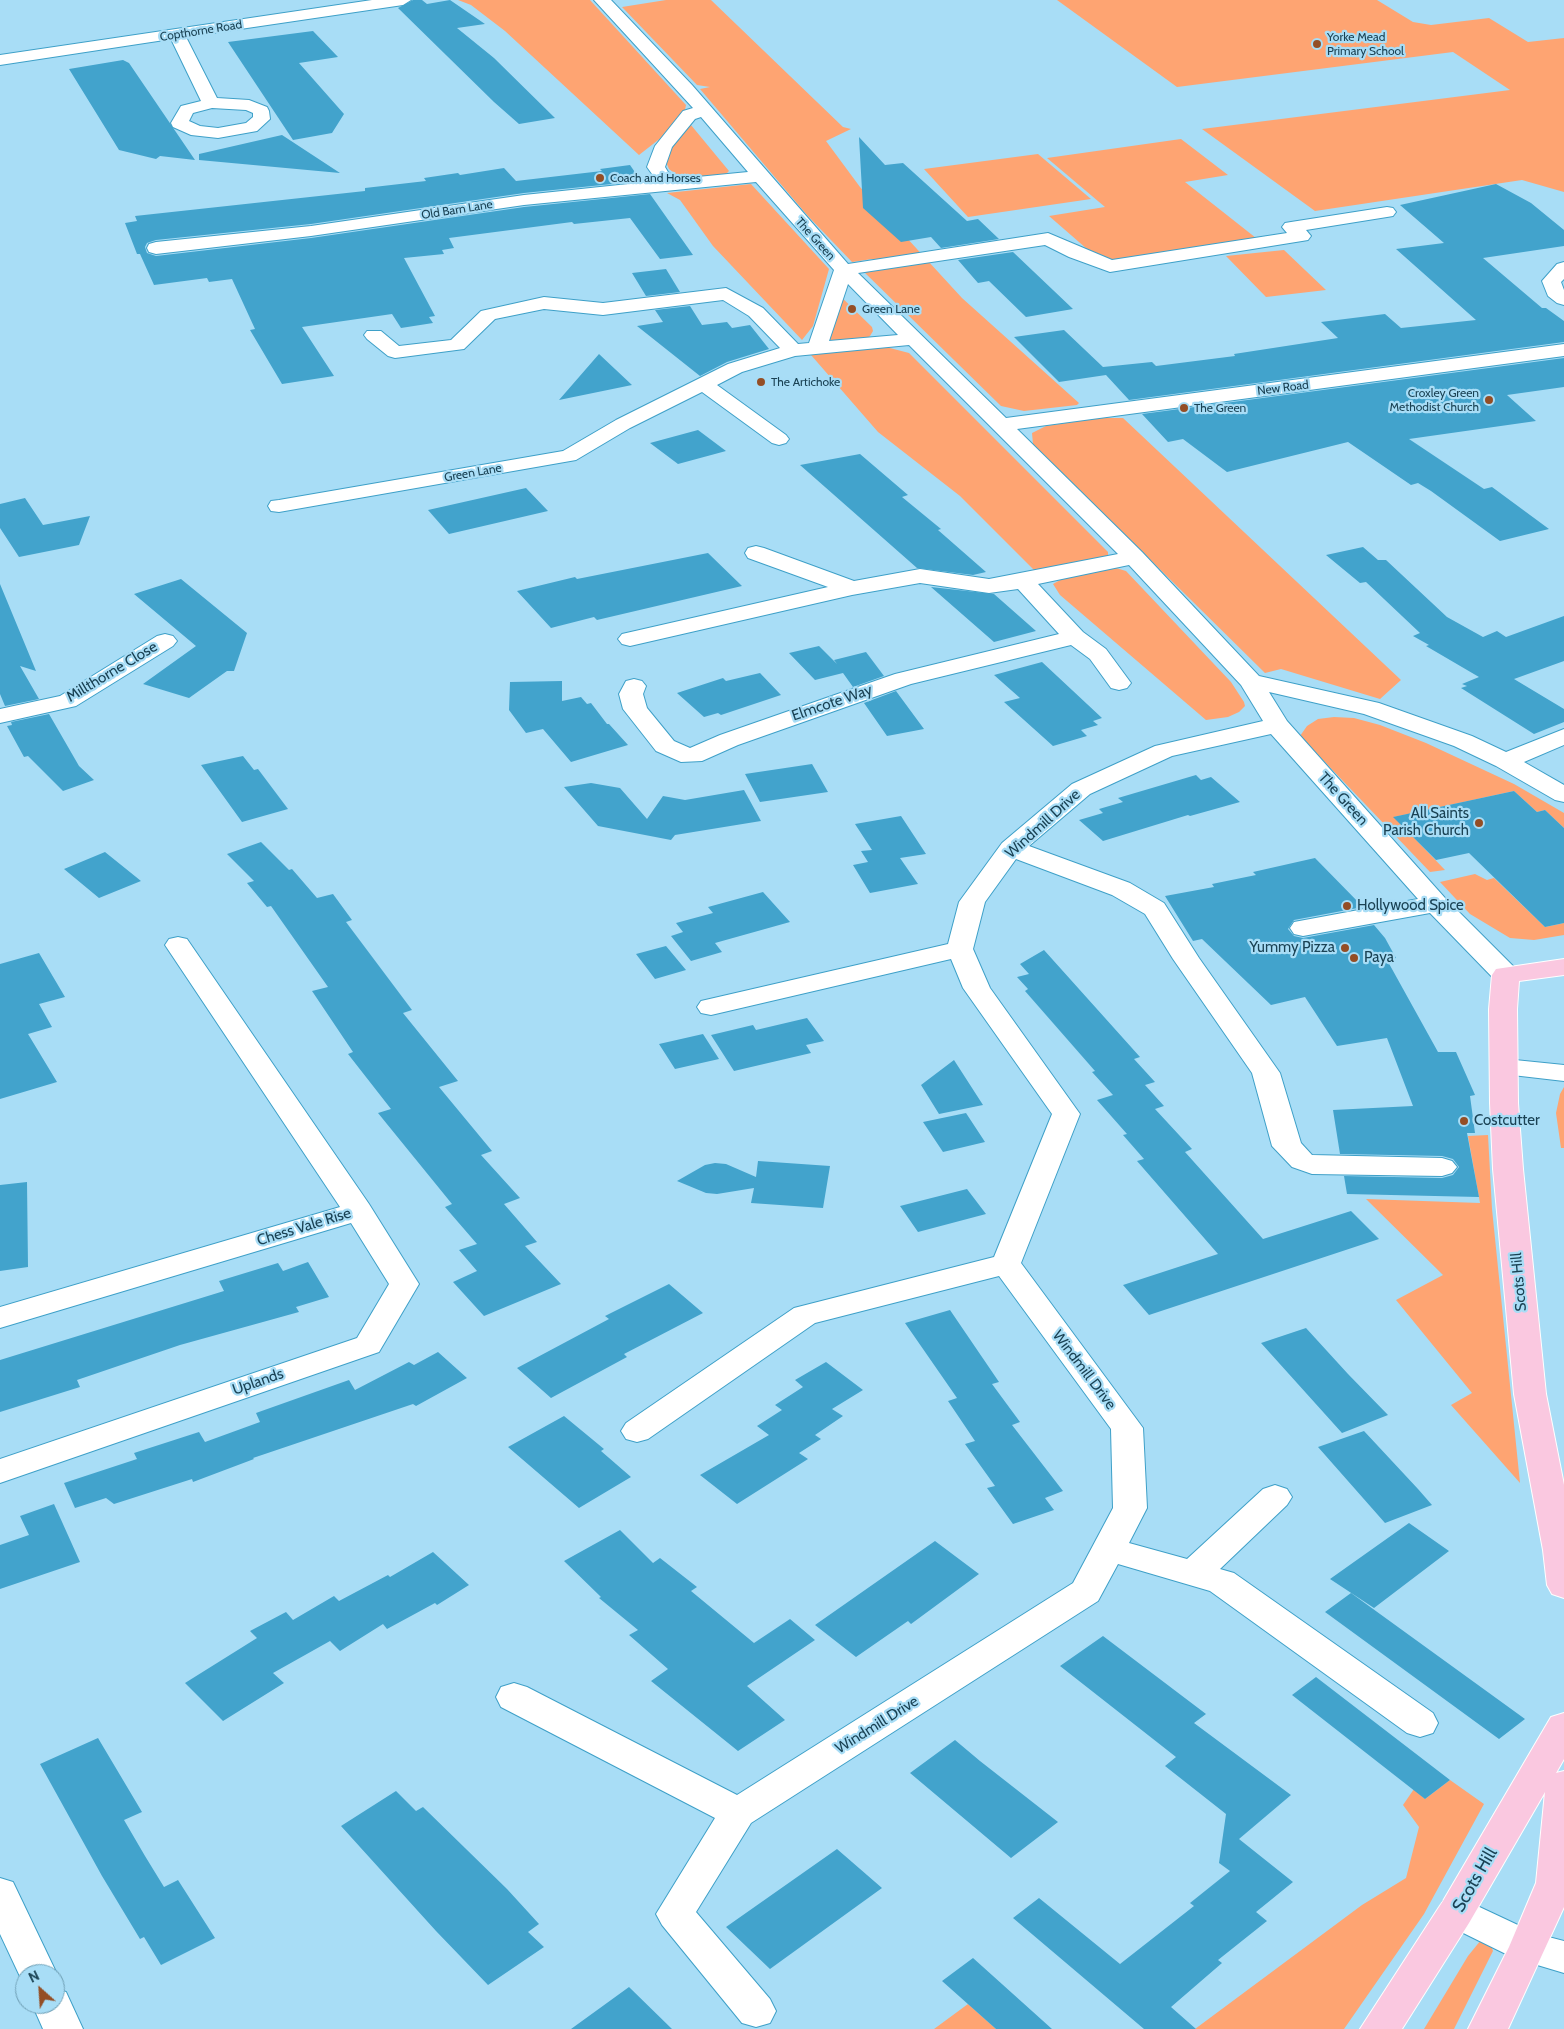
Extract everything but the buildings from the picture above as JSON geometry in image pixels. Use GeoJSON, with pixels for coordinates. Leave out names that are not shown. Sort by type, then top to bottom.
{"type":"FeatureCollection","features":[{"type":"Feature","properties":{"kind":"main road"},"geometry":{"type":"LineString","coordinates":[[1506,975],[1564,967]]}},
{"type":"Feature","properties":{"kind":"main road","name":"Scots Hill"},"geometry":{"type":"LineString","coordinates":[[1506,975],[1503,1009],[1504,1103],[1508,1169],[1530,1394],[1562,1550],[1564,1585]]}},
{"type":"Feature","properties":{"kind":"main road","name":"Scots Hill"},"geometry":{"type":"LineString","coordinates":[[1380,2029],[1456,1912],[1564,1726]]}},
{"type":"Feature","properties":{"kind":"main road"},"geometry":{"type":"LineString","coordinates":[[1488,2029],[1528,1947],[1555,1883],[1564,1785]]}},
{"type":"Feature","properties":{"kind":"street","name":"Copthorne Road"},"geometry":{"type":"LineString","coordinates":[[0,60],[403,0]]}},
{"type":"Feature","properties":{"kind":"street","name":"The Green"},"geometry":{"type":"LineString","coordinates":[[602,0],[686,89],[843,270],[1134,557],[1251,681],[1277,725],[1436,904],[1506,975]]}},
{"type":"Feature","properties":{"kind":"street"},"geometry":{"type":"LineString","coordinates":[[178,35],[210,103]]}},
{"type":"Feature","properties":{"kind":"street"},"geometry":{"type":"LineString","coordinates":[[672,184],[662,176],[656,167],[664,146],[689,115],[703,110]]}},
{"type":"Feature","properties":{"kind":"street","name":"Old Barn Lane"},"geometry":{"type":"LineString","coordinates":[[156,248],[311,231],[514,201],[760,176]]}},
{"type":"Feature","properties":{"kind":"street"},"geometry":{"type":"LineString","coordinates":[[817,347],[843,270],[1048,239],[1076,253],[1110,266],[1302,236],[1291,227],[1386,212]]}},
{"type":"Feature","properties":{"kind":"street"},"geometry":{"type":"LineString","coordinates":[[1564,268],[1551,281],[1555,292],[1564,299]]}},
{"type":"Feature","properties":{"kind":"street"},"geometry":{"type":"LineString","coordinates":[[374,335],[395,352],[457,345],[488,316],[544,303],[603,309],[726,294],[756,312],[793,350]]}},
{"type":"Feature","properties":{"kind":"street","name":"Green Lane"},"geometry":{"type":"LineString","coordinates":[[279,506],[569,456],[623,424],[735,368],[793,350],[914,339]]}},
{"type":"Feature","properties":{"kind":"street","name":"New Road"},"geometry":{"type":"LineString","coordinates":[[1001,424],[1564,350]]}},
{"type":"Feature","properties":{"kind":"street"},"geometry":{"type":"LineString","coordinates":[[703,384],[780,438]]}},
{"type":"Feature","properties":{"kind":"street"},"geometry":{"type":"LineString","coordinates":[[756,553],[852,588]]}},
{"type":"Feature","properties":{"kind":"street"},"geometry":{"type":"LineString","coordinates":[[630,639],[852,588],[920,576],[989,586],[1023,581],[1134,557]]}},
{"type":"Feature","properties":{"kind":"street"},"geometry":{"type":"LineString","coordinates":[[1023,581],[1075,636],[1098,654],[1119,683]]}},
{"type":"Feature","properties":{"kind":"street","name":"Elmcote Way"},"geometry":{"type":"LineString","coordinates":[[634,686],[632,694],[635,709],[665,746],[681,755],[693,756],[729,740],[894,682],[1075,636]]}},
{"type":"Feature","properties":{"kind":"street","name":"Millthorne Close"},"geometry":{"type":"LineString","coordinates":[[0,716],[68,701],[165,641]]}},
{"type":"Feature","properties":{"kind":"street"},"geometry":{"type":"LineString","coordinates":[[1251,681],[1371,708],[1463,742],[1505,761],[1564,794]]}},
{"type":"Feature","properties":{"kind":"street","name":"Windmill Drive"},"geometry":{"type":"LineString","coordinates":[[960,949],[972,902],[1011,848],[1080,789],[1164,751],[1277,725]]}},
{"type":"Feature","properties":{"kind":"street"},"geometry":{"type":"LineString","coordinates":[[1505,761],[1564,736]]}},
{"type":"Feature","properties":{"kind":"street"},"geometry":{"type":"LineString","coordinates":[[1011,848],[1121,889],[1155,909],[1186,959],[1266,1073],[1287,1146],[1302,1161],[1312,1165],[1442,1167]]}},
{"type":"Feature","properties":{"kind":"street"},"geometry":{"type":"LineString","coordinates":[[1304,928],[1436,904]]}},
{"type":"Feature","properties":{"kind":"street","name":"Chess Vale Rise"},"geometry":{"type":"LineString","coordinates":[[0,1318],[358,1211],[178,945]]}},
{"type":"Feature","properties":{"kind":"street"},"geometry":{"type":"LineString","coordinates":[[637,1431],[806,1315],[1006,1264],[1066,1114],[977,988],[960,949],[711,1007]]}},
{"type":"Feature","properties":{"kind":"street"},"geometry":{"type":"LineString","coordinates":[[1505,1067],[1564,1073]]}},
{"type":"Feature","properties":{"kind":"street","name":"Uplands"},"geometry":{"type":"LineString","coordinates":[[0,1471],[368,1345],[404,1284],[358,1211]]}},
{"type":"Feature","properties":{"kind":"street","name":"Windmill Drive"},"geometry":{"type":"LineString","coordinates":[[756,2011],[675,1914],[738,1813],[1086,1592],[1130,1508],[1127,1428],[1006,1264]]}},
{"type":"Feature","properties":{"kind":"street"},"geometry":{"type":"LineString","coordinates":[[1193,1574],[1275,1497]]}},
{"type":"Feature","properties":{"kind":"street"},"geometry":{"type":"LineString","coordinates":[[1109,1549],[1222,1582],[1420,1723]]}},
{"type":"Feature","properties":{"kind":"street"},"geometry":{"type":"LineString","coordinates":[[514,1697],[738,1813]]}},
{"type":"Feature","properties":{"kind":"street"},"geometry":{"type":"LineString","coordinates":[[0,1892],[33,1964]]}},
{"type":"Feature","properties":{"kind":"street"},"geometry":{"type":"LineString","coordinates":[[1456,1912],[1528,1947],[1564,1957]]}},
{"type":"Feature","properties":{"kind":"street"},"geometry":{"type":"LineString","coordinates":[[57,2014],[64,2029]]}},
{"type":"Feature","properties":{"kind":"shaded area"},"geometry":{"type":"Polygon","coordinates":[[[458,0],[590,0],[686,105],[685,110],[662,137],[639,155],[505,31],[471,5],[458,0]]]}},
{"type":"Feature","properties":{"kind":"shaded area"},"geometry":{"type":"Polygon","coordinates":[[[666,0],[711,0],[843,127],[851,129],[826,141],[860,187],[962,298],[1079,403],[1077,405],[1024,411],[1001,406],[862,270],[875,266],[872,259],[852,262],[807,215],[700,89],[710,87],[697,85],[622,7],[666,0]]]}},
{"type":"Feature","properties":{"kind":"shaded area"},"geometry":{"type":"Polygon","coordinates":[[[1057,0],[1377,0],[1413,22],[1431,25],[1489,18],[1528,42],[1564,38],[1564,192],[1522,180],[1315,211],[1202,129],[1510,90],[1453,52],[1177,87],[1057,0]]]}},
{"type":"Feature","properties":{"kind":"shaded area"},"geometry":{"type":"Polygon","coordinates":[[[686,119],[729,171],[726,174],[688,179],[678,176],[669,169],[666,162],[667,149],[686,119]]]}},
{"type":"Feature","properties":{"kind":"shaded area"},"geometry":{"type":"Polygon","coordinates":[[[1181,139],[1228,175],[1185,182],[1256,238],[1102,262],[1049,216],[1105,207],[1047,158],[1181,139]]]}},
{"type":"Feature","properties":{"kind":"shaded area"},"geometry":{"type":"Polygon","coordinates":[[[1038,154],[1091,199],[968,217],[924,169],[1038,154]]]}},
{"type":"Feature","properties":{"kind":"shaded area"},"geometry":{"type":"Polygon","coordinates":[[[751,184],[829,269],[813,326],[802,340],[713,246],[680,200],[667,193],[751,184]]]}},
{"type":"Feature","properties":{"kind":"shaded area"},"geometry":{"type":"Polygon","coordinates":[[[1284,250],[1326,290],[1266,297],[1226,256],[1284,250]]]}},
{"type":"Feature","properties":{"kind":"shaded area"},"geometry":{"type":"Polygon","coordinates":[[[831,287],[872,327],[873,331],[870,336],[863,341],[826,343],[831,287]]]}},
{"type":"Feature","properties":{"kind":"shaded area"},"geometry":{"type":"Polygon","coordinates":[[[886,347],[909,353],[1108,552],[1108,556],[1036,572],[960,496],[878,432],[811,355],[886,347]]]}},
{"type":"Feature","properties":{"kind":"shaded area"},"geometry":{"type":"Polygon","coordinates":[[[1099,418],[1123,418],[1401,680],[1380,699],[1281,669],[1265,673],[1033,444],[1032,433],[1046,426],[1099,418]]]}},
{"type":"Feature","properties":{"kind":"shaded area"},"geometry":{"type":"Polygon","coordinates":[[[1116,568],[1126,571],[1231,682],[1244,702],[1245,706],[1239,712],[1228,717],[1206,720],[1060,595],[1053,584],[1062,579],[1116,568]]]}},
{"type":"Feature","properties":{"kind":"shaded area"},"geometry":{"type":"Polygon","coordinates":[[[1334,717],[1354,718],[1380,725],[1426,743],[1514,784],[1564,813],[1564,828],[1545,810],[1537,812],[1514,791],[1394,817],[1445,870],[1430,872],[1300,736],[1307,726],[1318,719],[1334,717]]]}},
{"type":"Feature","properties":{"kind":"shaded area"},"geometry":{"type":"Polygon","coordinates":[[[1475,874],[1487,880],[1494,878],[1545,927],[1564,923],[1564,935],[1534,940],[1510,938],[1470,914],[1440,882],[1475,874]]]}},
{"type":"Feature","properties":{"kind":"shaded area"},"geometry":{"type":"Polygon","coordinates":[[[1564,1087],[1564,1148],[1561,1148],[1556,1113],[1560,1094],[1564,1087]]]}},
{"type":"Feature","properties":{"kind":"shaded area"},"geometry":{"type":"Polygon","coordinates":[[[1488,1135],[1492,1209],[1520,1483],[1451,1405],[1472,1393],[1396,1300],[1443,1275],[1366,1199],[1480,1203],[1468,1136],[1488,1135]]]}},
{"type":"Feature","properties":{"kind":"shaded area"},"geometry":{"type":"Polygon","coordinates":[[[1450,1780],[1484,1804],[1424,1914],[1344,2029],[1195,2029],[1362,1905],[1406,1878],[1419,1827],[1403,1805],[1414,1789],[1425,1799],[1450,1780]]]}},
{"type":"Feature","properties":{"kind":"shaded area"},"geometry":{"type":"Polygon","coordinates":[[[1481,1940],[1490,1942],[1493,1951],[1454,2029],[1424,2029],[1468,1956],[1481,1940]]]}},
{"type":"Feature","properties":{"kind":"shaded area"},"geometry":{"type":"Polygon","coordinates":[[[968,2004],[996,2029],[934,2029],[968,2004]]]}},
{"type":"Feature","properties":{"kind":"place","name":"Yorke Mead Primary School"},"geometry":{"type":"Point","coordinates":[1317,44]}},
{"type":"Feature","properties":{"kind":"place","name":"Coach and Horses"},"geometry":{"type":"Point","coordinates":[600,178]}},
{"type":"Feature","properties":{"kind":"place","name":"Green Lane"},"geometry":{"type":"Point","coordinates":[852,309]}},
{"type":"Feature","properties":{"kind":"place","name":"The Artichoke"},"geometry":{"type":"Point","coordinates":[761,382]}},
{"type":"Feature","properties":{"kind":"place","name":"Croxley Green Methodist Church"},"geometry":{"type":"Point","coordinates":[1489,400]}},
{"type":"Feature","properties":{"kind":"place","name":"The Green"},"geometry":{"type":"Point","coordinates":[1184,408]}},
{"type":"Feature","properties":{"kind":"place","name":"All Saints Parish Church"},"geometry":{"type":"Point","coordinates":[1479,823]}},
{"type":"Feature","properties":{"kind":"place","name":"Hollywood Spice"},"geometry":{"type":"Point","coordinates":[1347,906]}},
{"type":"Feature","properties":{"kind":"place","name":"Yummy Pizza"},"geometry":{"type":"Point","coordinates":[1345,948]}},
{"type":"Feature","properties":{"kind":"place","name":"Paya"},"geometry":{"type":"Point","coordinates":[1354,958]}},
{"type":"Feature","properties":{"kind":"place","name":"Costcutter"},"geometry":{"type":"Point","coordinates":[1464,1121]}}]}
